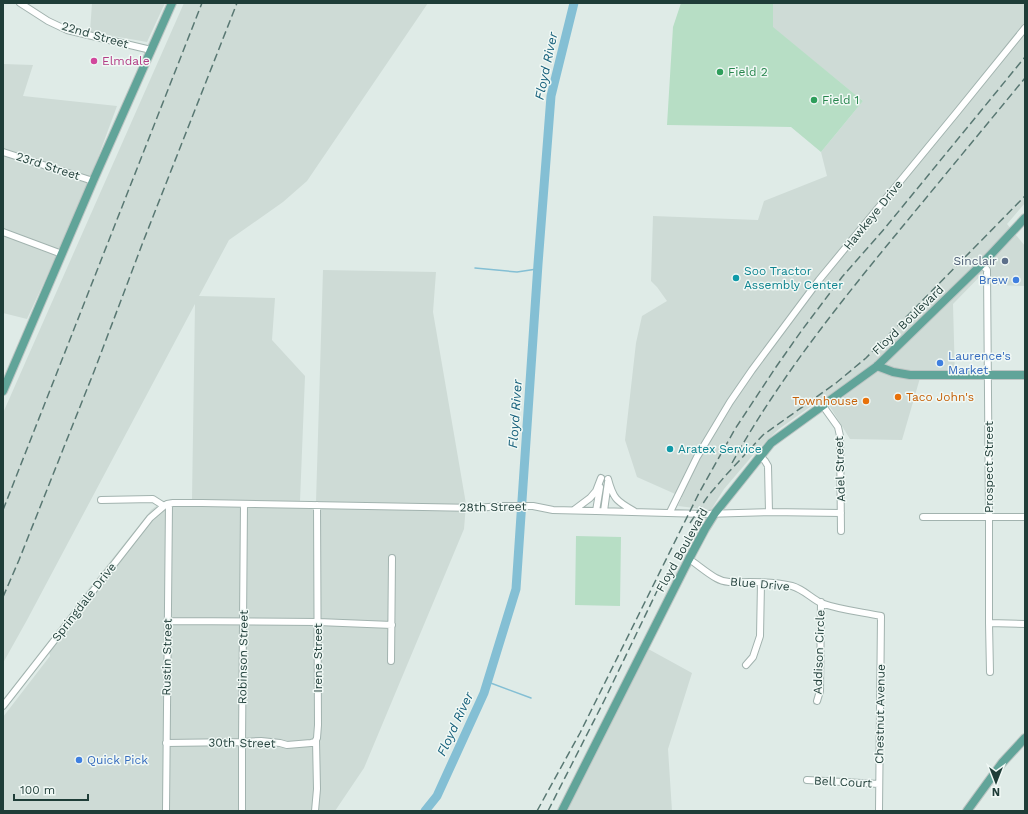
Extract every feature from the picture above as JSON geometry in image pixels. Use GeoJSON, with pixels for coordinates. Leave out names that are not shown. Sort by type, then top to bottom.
{"type":"FeatureCollection","features":[{"type":"Feature","properties":{"kind":"main road"},"geometry":{"type":"LineString","coordinates":[[3,391],[93,181],[172,3]]}},
{"type":"Feature","properties":{"kind":"main road","name":"Floyd Boulevard"},"geometry":{"type":"LineString","coordinates":[[562,811],[689,559],[715,513],[771,443],[878,366],[982,264],[1025,218]]}},
{"type":"Feature","properties":{"kind":"main road"},"geometry":{"type":"LineString","coordinates":[[878,366],[893,372],[910,374],[1025,375]]}},
{"type":"Feature","properties":{"kind":"main road"},"geometry":{"type":"LineString","coordinates":[[967,811],[1002,763],[1025,738]]}},
{"type":"Feature","properties":{"kind":"street","name":"22nd Street"},"geometry":{"type":"LineString","coordinates":[[20,3],[48,21],[67,30],[151,50]]}},
{"type":"Feature","properties":{"kind":"street","name":"Hawkeye Drive"},"geometry":{"type":"LineString","coordinates":[[670,512],[697,457],[730,402],[752,370],[819,280],[958,112],[1025,28]]}},
{"type":"Feature","properties":{"kind":"street","name":"23rd Street"},"geometry":{"type":"LineString","coordinates":[[3,152],[93,181]]}},
{"type":"Feature","properties":{"kind":"street"},"geometry":{"type":"LineString","coordinates":[[3,232],[62,254]]}},
{"type":"Feature","properties":{"kind":"street","name":"Prospect Street"},"geometry":{"type":"LineString","coordinates":[[982,264],[987,270],[989,517],[988,623],[990,672]]}},
{"type":"Feature","properties":{"kind":"street","name":"Adel Street"},"geometry":{"type":"LineString","coordinates":[[823,406],[838,427],[840,436],[841,531]]}},
{"type":"Feature","properties":{"kind":"street"},"geometry":{"type":"LineString","coordinates":[[760,456],[768,466],[769,512]]}},
{"type":"Feature","properties":{"kind":"street"},"geometry":{"type":"LineString","coordinates":[[574,510],[590,498],[596,491],[601,478],[596,511]]}},
{"type":"Feature","properties":{"kind":"street"},"geometry":{"type":"LineString","coordinates":[[604,511],[608,479],[611,492],[616,499],[635,511]]}},
{"type":"Feature","properties":{"kind":"street"},"geometry":{"type":"LineString","coordinates":[[102,500],[153,499],[166,505]]}},
{"type":"Feature","properties":{"kind":"street","name":"28th Street"},"geometry":{"type":"LineString","coordinates":[[166,505],[244,504],[478,508],[499,506],[533,506],[553,510],[704,514],[769,512],[841,513]]}},
{"type":"Feature","properties":{"kind":"street","name":"Robinson Street"},"geometry":{"type":"LineString","coordinates":[[242,811],[244,504]]}},
{"type":"Feature","properties":{"kind":"street","name":"Rustin Street"},"geometry":{"type":"LineString","coordinates":[[166,505],[168,621],[166,811]]}},
{"type":"Feature","properties":{"kind":"street","name":"Springdale Drive"},"geometry":{"type":"LineString","coordinates":[[3,706],[150,518],[166,505]]}},
{"type":"Feature","properties":{"kind":"street","name":"Irene Street"},"geometry":{"type":"LineString","coordinates":[[315,811],[317,789],[316,740],[318,724],[317,506]]}},
{"type":"Feature","properties":{"kind":"street"},"geometry":{"type":"LineString","coordinates":[[923,517],[1025,517]]}},
{"type":"Feature","properties":{"kind":"street"},"geometry":{"type":"LineString","coordinates":[[392,558],[392,661]]}},
{"type":"Feature","properties":{"kind":"street","name":"Blue Drive"},"geometry":{"type":"LineString","coordinates":[[689,559],[717,579],[731,582],[787,585],[794,587],[821,602],[833,606],[881,616]]}},
{"type":"Feature","properties":{"kind":"street"},"geometry":{"type":"LineString","coordinates":[[746,664],[753,657],[760,636],[761,583]]}},
{"type":"Feature","properties":{"kind":"street","name":"Addison Circle"},"geometry":{"type":"LineString","coordinates":[[817,701],[820,691],[821,602]]}},
{"type":"Feature","properties":{"kind":"street","name":"Chestnut Avenue"},"geometry":{"type":"LineString","coordinates":[[879,811],[881,616]]}},
{"type":"Feature","properties":{"kind":"street"},"geometry":{"type":"LineString","coordinates":[[168,621],[318,622],[392,625]]}},
{"type":"Feature","properties":{"kind":"street"},"geometry":{"type":"LineString","coordinates":[[988,623],[1025,624]]}},
{"type":"Feature","properties":{"kind":"street","name":"30th Street"},"geometry":{"type":"LineString","coordinates":[[166,743],[261,741],[287,745],[311,743],[316,740]]}},
{"type":"Feature","properties":{"kind":"street","name":"Bell Court"},"geometry":{"type":"LineString","coordinates":[[807,780],[879,784]]}},
{"type":"Feature","properties":{"kind":"shaded area"},"geometry":{"type":"Polygon","coordinates":[[[92,3],[165,3],[147,42],[90,32],[92,3]]]}},
{"type":"Feature","properties":{"kind":"shaded area"},"geometry":{"type":"Polygon","coordinates":[[[184,3],[428,3],[307,181],[283,202],[229,240],[199,296],[275,298],[272,340],[305,376],[300,501],[316,502],[323,270],[436,272],[433,312],[466,504],[464,529],[364,768],[335,811],[3,811],[3,717],[50,656],[47,644],[151,510],[163,501],[174,499],[192,499],[195,304],[3,663],[3,413],[184,3]]]}},
{"type":"Feature","properties":{"kind":"shaded area"},"geometry":{"type":"Polygon","coordinates":[[[773,3],[1025,3],[1025,203],[1007,224],[1025,246],[1025,286],[992,285],[990,266],[953,304],[955,378],[920,378],[902,440],[850,439],[824,397],[779,429],[759,448],[724,489],[711,510],[678,506],[682,497],[637,477],[625,440],[636,343],[642,316],[667,301],[651,281],[653,216],[758,220],[764,201],[827,176],[821,152],[863,101],[772,27],[773,3]]]}},
{"type":"Feature","properties":{"kind":"shaded area"},"geometry":{"type":"Polygon","coordinates":[[[3,64],[33,65],[23,96],[117,106],[83,198],[27,319],[3,313],[3,64]]]}},
{"type":"Feature","properties":{"kind":"shaded area"},"geometry":{"type":"Polygon","coordinates":[[[641,645],[692,673],[668,749],[672,811],[557,811],[641,645]]]}},
{"type":"Feature","properties":{"kind":"green space"},"geometry":{"type":"Polygon","coordinates":[[[681,3],[773,3],[773,27],[863,101],[821,152],[791,127],[667,125],[673,27],[681,3]]]}},
{"type":"Feature","properties":{"kind":"green space"},"geometry":{"type":"Polygon","coordinates":[[[576,536],[621,537],[620,606],[575,605],[576,536]]]}},
{"type":"Feature","properties":{"kind":"waterway","name":"Floyd River"},"geometry":{"type":"LineString","coordinates":[[425,811],[437,796],[484,693],[516,589],[551,96],[574,3]]}},
{"type":"Feature","properties":{"kind":"waterway"},"geometry":{"type":"LineString","coordinates":[[475,268],[517,272],[537,269]]}},
{"type":"Feature","properties":{"kind":"waterway"},"geometry":{"type":"LineString","coordinates":[[488,682],[531,698]]}},
{"type":"Feature","properties":{"kind":"railway"},"geometry":{"type":"LineString","coordinates":[[3,510],[202,3]]}},
{"type":"Feature","properties":{"kind":"railway"},"geometry":{"type":"LineString","coordinates":[[3,597],[95,369],[237,3]]}},
{"type":"Feature","properties":{"kind":"railway"},"geometry":{"type":"LineString","coordinates":[[537,811],[580,733],[699,493],[735,429],[802,330],[842,277],[885,228],[1025,57]]}},
{"type":"Feature","properties":{"kind":"railway"},"geometry":{"type":"LineString","coordinates":[[732,463],[769,402],[831,315],[1025,78]]}},
{"type":"Feature","properties":{"kind":"railway"},"geometry":{"type":"LineString","coordinates":[[690,523],[708,496],[763,435],[836,383],[866,358],[1025,196]]}},
{"type":"Feature","properties":{"kind":"railway"},"geometry":{"type":"LineString","coordinates":[[548,811],[605,699],[657,591]]}},
{"type":"Feature","properties":{"kind":"place","name":"Elmdale"},"geometry":{"type":"Point","coordinates":[94,61]}},
{"type":"Feature","properties":{"kind":"place","name":"Field 2"},"geometry":{"type":"Point","coordinates":[720,72]}},
{"type":"Feature","properties":{"kind":"place","name":"Field 1"},"geometry":{"type":"Point","coordinates":[814,100]}},
{"type":"Feature","properties":{"kind":"place","name":"Sinclair"},"geometry":{"type":"Point","coordinates":[1005,261]}},
{"type":"Feature","properties":{"kind":"place","name":"Soo Tractor Assembly Center"},"geometry":{"type":"Point","coordinates":[736,278]}},
{"type":"Feature","properties":{"kind":"place","name":"Brew"},"geometry":{"type":"Point","coordinates":[1016,280]}},
{"type":"Feature","properties":{"kind":"place","name":"Laurence's Market"},"geometry":{"type":"Point","coordinates":[940,363]}},
{"type":"Feature","properties":{"kind":"place","name":"Taco John's"},"geometry":{"type":"Point","coordinates":[898,397]}},
{"type":"Feature","properties":{"kind":"place","name":"Townhouse"},"geometry":{"type":"Point","coordinates":[866,401]}},
{"type":"Feature","properties":{"kind":"place","name":"Aratex Service"},"geometry":{"type":"Point","coordinates":[670,449]}},
{"type":"Feature","properties":{"kind":"place","name":"Quick Pick"},"geometry":{"type":"Point","coordinates":[79,760]}}]}
